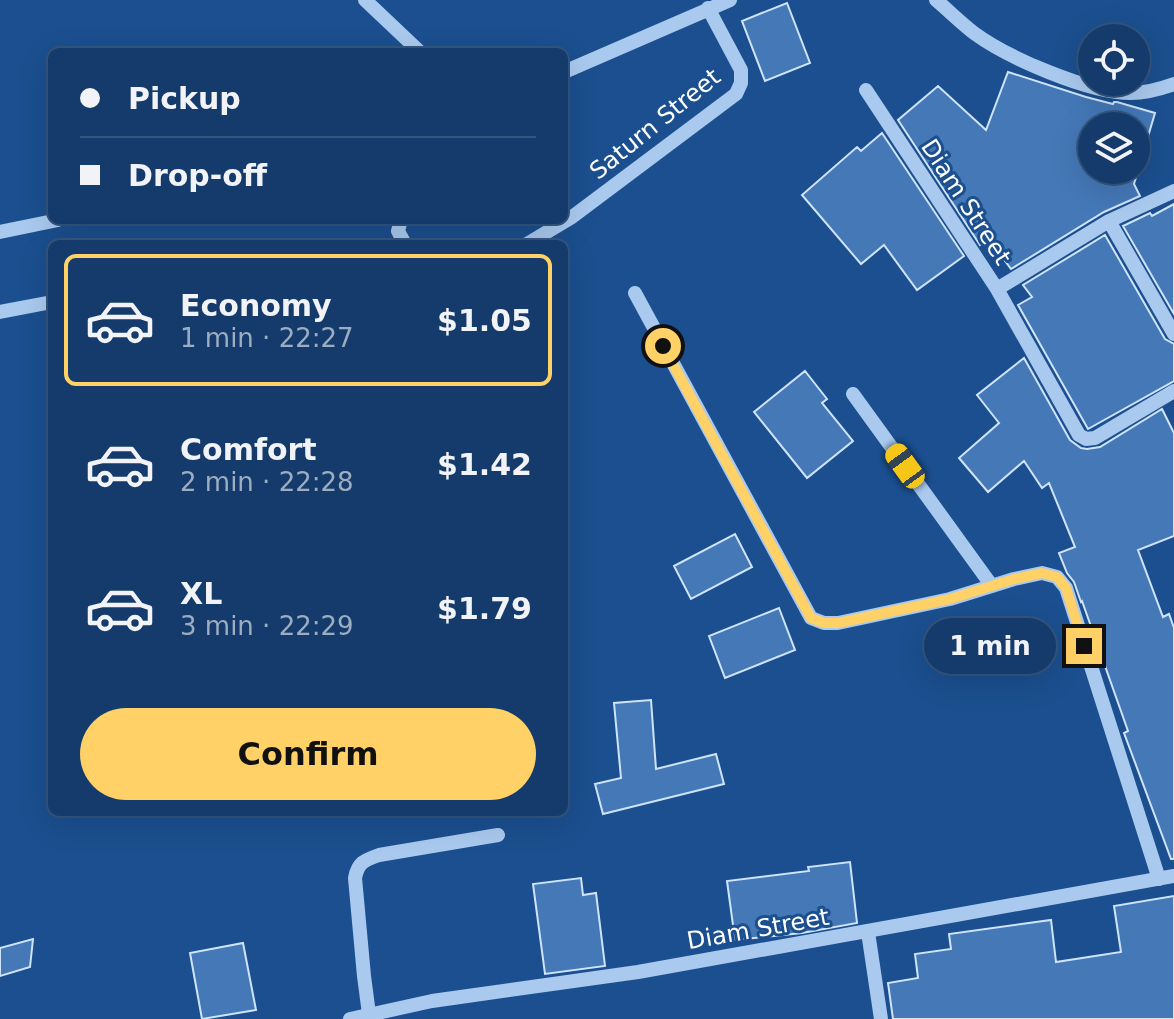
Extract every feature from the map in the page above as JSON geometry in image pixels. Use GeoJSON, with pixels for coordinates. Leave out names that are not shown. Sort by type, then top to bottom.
{"type":"FeatureCollection","features":[{"type":"Feature","properties":{"kind":"street"},"geometry":{"type":"LineString","coordinates":[[365,0],[416,48]]}},
{"type":"Feature","properties":{"kind":"street"},"geometry":{"type":"LineString","coordinates":[[568,70],[730,0]]}},
{"type":"Feature","properties":{"kind":"street"},"geometry":{"type":"LineString","coordinates":[[936,0],[975,33],[1018,59],[1061,77],[1129,93],[1174,84]]}},
{"type":"Feature","properties":{"kind":"street","name":"Saturn Street"},"geometry":{"type":"LineString","coordinates":[[568,219],[736,94],[741,83],[741,70],[708,8]]}},
{"type":"Feature","properties":{"kind":"street","name":"Diam Street"},"geometry":{"type":"LineString","coordinates":[[866,90],[997,289],[1109,221],[1174,191]]}},
{"type":"Feature","properties":{"kind":"street"},"geometry":{"type":"LineString","coordinates":[[1109,221],[1174,334]]}},
{"type":"Feature","properties":{"kind":"street"},"geometry":{"type":"LineString","coordinates":[[0,232],[48,222]]}},
{"type":"Feature","properties":{"kind":"street","name":"Saturn Street"},"geometry":{"type":"LineString","coordinates":[[534,240],[560,224]]}},
{"type":"Feature","properties":{"kind":"street"},"geometry":{"type":"LineString","coordinates":[[997,289],[1079,435],[1086,439],[1095,438],[1174,391]]}},
{"type":"Feature","properties":{"kind":"street"},"geometry":{"type":"LineString","coordinates":[[635,293],[811,618],[824,623],[838,623],[950,599],[1042,573],[1057,577],[1066,588],[1166,878]]}},
{"type":"Feature","properties":{"kind":"street"},"geometry":{"type":"LineString","coordinates":[[0,312],[48,303]]}},
{"type":"Feature","properties":{"kind":"street"},"geometry":{"type":"LineString","coordinates":[[853,394],[992,586]]}},
{"type":"Feature","properties":{"kind":"street"},"geometry":{"type":"LineString","coordinates":[[369,1014],[355,878],[361,863],[379,855],[498,835]]}},
{"type":"Feature","properties":{"kind":"street","name":"Diam Street"},"geometry":{"type":"LineString","coordinates":[[350,1019],[486,992],[638,972],[1166,878]]}},
{"type":"Feature","properties":{"kind":"street"},"geometry":{"type":"LineString","coordinates":[[868,932],[881,1019]]}},
{"type":"Feature","properties":{"kind":"building"},"geometry":{"type":"Polygon","coordinates":[[[787,3],[810,63],[765,81],[742,21],[787,3]]]}},
{"type":"Feature","properties":{"kind":"building"},"geometry":{"type":"Polygon","coordinates":[[[1008,72],[1078,96],[1113,104],[1117,102],[1155,113],[1150,130],[1150,112],[1078,112],[1078,184],[1134,184],[1140,196],[1104,212],[1011,269],[988,238],[980,245],[898,120],[938,86],[986,130],[1008,72]]]}},
{"type":"Feature","properties":{"kind":"building"},"geometry":{"type":"Polygon","coordinates":[[[882,133],[964,256],[917,290],[884,245],[861,264],[802,195],[857,147],[861,151],[882,133]]]}},
{"type":"Feature","properties":{"kind":"building"},"geometry":{"type":"Polygon","coordinates":[[[1174,204],[1174,314],[1123,226],[1174,204]]]}},
{"type":"Feature","properties":{"kind":"building"},"geometry":{"type":"Polygon","coordinates":[[[1105,235],[1165,339],[1174,344],[1174,381],[1088,429],[1018,305],[1032,297],[1023,285],[1105,235]]]}},
{"type":"Feature","properties":{"kind":"building"},"geometry":{"type":"Polygon","coordinates":[[[1024,358],[1070,440],[1081,448],[1100,447],[1162,409],[1174,433],[1174,536],[1138,550],[1163,617],[1169,614],[1174,628],[1174,859],[1171,859],[1124,733],[1128,731],[1082,601],[1059,553],[1075,547],[1049,483],[1042,488],[1024,461],[988,492],[959,458],[999,423],[977,395],[1024,358]]]}},
{"type":"Feature","properties":{"kind":"building"},"geometry":{"type":"Polygon","coordinates":[[[805,371],[827,399],[822,403],[853,441],[807,478],[754,412],[805,371]]]}},
{"type":"Feature","properties":{"kind":"building"},"geometry":{"type":"Polygon","coordinates":[[[735,534],[752,567],[691,599],[674,566],[735,534]]]}},
{"type":"Feature","properties":{"kind":"building"},"geometry":{"type":"Polygon","coordinates":[[[779,608],[795,650],[725,678],[709,636],[779,608]]]}},
{"type":"Feature","properties":{"kind":"building"},"geometry":{"type":"Polygon","coordinates":[[[651,700],[656,769],[716,754],[724,784],[603,814],[595,784],[621,778],[614,703],[651,700]]]}},
{"type":"Feature","properties":{"kind":"building"},"geometry":{"type":"Polygon","coordinates":[[[850,862],[857,923],[735,940],[727,881],[809,871],[808,867],[850,862]]]}},
{"type":"Feature","properties":{"kind":"building"},"geometry":{"type":"Polygon","coordinates":[[[581,878],[583,895],[596,893],[605,966],[545,974],[533,884],[581,878]]]}},
{"type":"Feature","properties":{"kind":"building"},"geometry":{"type":"Polygon","coordinates":[[[1174,896],[1174,1019],[893,1019],[888,983],[918,978],[915,954],[951,949],[949,934],[1051,920],[1056,962],[1121,952],[1114,906],[1174,896]]]}},
{"type":"Feature","properties":{"kind":"building"},"geometry":{"type":"Polygon","coordinates":[[[33,939],[30,967],[0,976],[0,948],[33,939]]]}},
{"type":"Feature","properties":{"kind":"building"},"geometry":{"type":"Polygon","coordinates":[[[243,943],[256,1010],[202,1019],[190,953],[243,943]]]}},
{"type":"Feature","properties":{"kind":"route"},"geometry":{"type":"LineString","coordinates":[[663,346],[811,618],[824,623],[838,623],[950,599],[1042,573],[1057,577],[1066,588],[1084,646]]}}]}
